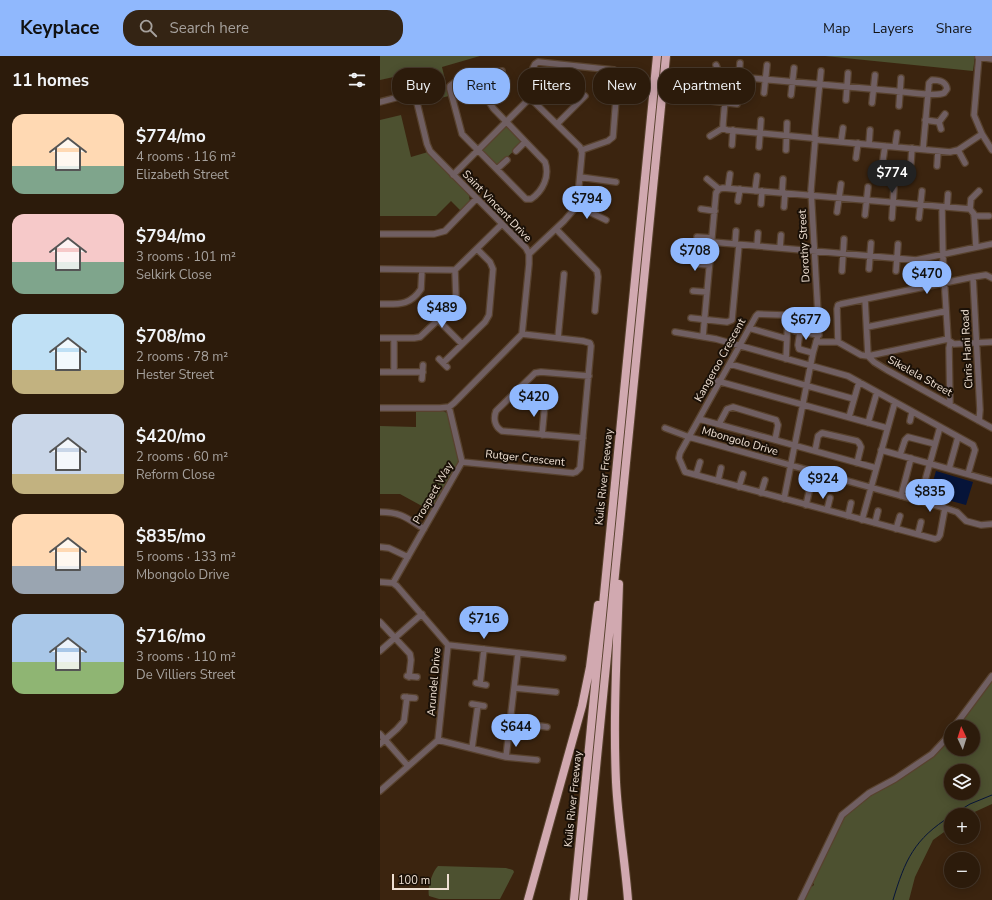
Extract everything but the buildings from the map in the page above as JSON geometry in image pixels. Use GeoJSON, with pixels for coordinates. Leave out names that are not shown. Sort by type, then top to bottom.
{"type":"FeatureCollection","features":[{"type":"Feature","properties":{"kind":"highway","name":"Kuils River Freeway"},"geometry":{"type":"LineString","coordinates":[[574,900],[657,56]]}},
{"type":"Feature","properties":{"kind":"highway","name":"Kuils River Freeway"},"geometry":{"type":"LineString","coordinates":[[583,900],[666,56]]}},
{"type":"Feature","properties":{"kind":"highway"},"geometry":{"type":"LineString","coordinates":[[528,898],[582,706],[590,667],[602,569],[609,545]]}},
{"type":"Feature","properties":{"kind":"highway"},"geometry":{"type":"LineString","coordinates":[[618,547],[620,574],[615,702],[615,753],[618,813],[628,900]]}},
{"type":"Feature","properties":{"kind":"street"},"geometry":{"type":"LineString","coordinates":[[992,59],[978,57],[974,116],[982,134],[992,150]]}},
{"type":"Feature","properties":{"kind":"street"},"geometry":{"type":"LineString","coordinates":[[533,68],[536,63],[540,62],[617,71],[619,75],[613,137],[608,141],[582,150]]}},
{"type":"Feature","properties":{"kind":"street"},"geometry":{"type":"LineString","coordinates":[[739,68],[740,63]]}},
{"type":"Feature","properties":{"kind":"street"},"geometry":{"type":"LineString","coordinates":[[764,93],[767,65]]}},
{"type":"Feature","properties":{"kind":"street"},"geometry":{"type":"LineString","coordinates":[[791,95],[794,68]]}},
{"type":"Feature","properties":{"kind":"street","name":"Dorothy Street"},"geometry":{"type":"LineString","coordinates":[[784,499],[813,353],[819,334],[811,196],[821,71]]}},
{"type":"Feature","properties":{"kind":"street"},"geometry":{"type":"LineString","coordinates":[[846,100],[848,73]]}},
{"type":"Feature","properties":{"kind":"street"},"geometry":{"type":"LineString","coordinates":[[872,103],[875,76]]}},
{"type":"Feature","properties":{"kind":"street"},"geometry":{"type":"LineString","coordinates":[[755,78],[928,94],[943,94],[946,91],[946,86],[942,81],[931,81],[929,83],[928,94],[922,149]]}},
{"type":"Feature","properties":{"kind":"street"},"geometry":{"type":"LineString","coordinates":[[899,106],[901,78]]}},
{"type":"Feature","properties":{"kind":"street"},"geometry":{"type":"LineString","coordinates":[[453,84],[450,86],[450,89],[453,101]]}},
{"type":"Feature","properties":{"kind":"street"},"geometry":{"type":"LineString","coordinates":[[380,102],[392,99]]}},
{"type":"Feature","properties":{"kind":"street","name":"Saint Vincent Drive"},"geometry":{"type":"LineString","coordinates":[[417,104],[426,144],[430,151],[526,248],[529,254],[530,264],[522,334]]}},
{"type":"Feature","properties":{"kind":"street"},"geometry":{"type":"LineString","coordinates":[[454,104],[460,130],[526,199],[533,198],[544,185],[546,167],[544,160],[490,104]]}},
{"type":"Feature","properties":{"kind":"street"},"geometry":{"type":"LineString","coordinates":[[453,174],[524,104]]}},
{"type":"Feature","properties":{"kind":"street"},"geometry":{"type":"LineString","coordinates":[[529,254],[556,229],[577,206],[582,150],[536,104]]}},
{"type":"Feature","properties":{"kind":"street"},"geometry":{"type":"LineString","coordinates":[[557,124],[577,104]]}},
{"type":"Feature","properties":{"kind":"street"},"geometry":{"type":"LineString","coordinates":[[723,128],[724,104]]}},
{"type":"Feature","properties":{"kind":"street"},"geometry":{"type":"LineString","coordinates":[[939,122],[945,114]]}},
{"type":"Feature","properties":{"kind":"street"},"geometry":{"type":"LineString","coordinates":[[759,147],[761,120]]}},
{"type":"Feature","properties":{"kind":"street"},"geometry":{"type":"LineString","coordinates":[[925,120],[939,122]]}},
{"type":"Feature","properties":{"kind":"street"},"geometry":{"type":"LineString","coordinates":[[939,122],[941,130]]}},
{"type":"Feature","properties":{"kind":"street"},"geometry":{"type":"LineString","coordinates":[[786,150],[787,123]]}},
{"type":"Feature","properties":{"kind":"street"},"geometry":{"type":"LineString","coordinates":[[723,128],[727,130],[787,135],[858,144],[950,152],[958,150],[982,134]]}},
{"type":"Feature","properties":{"kind":"street"},"geometry":{"type":"LineString","coordinates":[[710,136],[723,128]]}},
{"type":"Feature","properties":{"kind":"street"},"geometry":{"type":"LineString","coordinates":[[841,142],[843,128]]}},
{"type":"Feature","properties":{"kind":"street"},"geometry":{"type":"LineString","coordinates":[[732,144],[733,130]]}},
{"type":"Feature","properties":{"kind":"street"},"geometry":{"type":"LineString","coordinates":[[869,144],[870,130]]}},
{"type":"Feature","properties":{"kind":"street"},"geometry":{"type":"LineString","coordinates":[[895,147],[897,133]]}},
{"type":"Feature","properties":{"kind":"street"},"geometry":{"type":"LineString","coordinates":[[516,151],[525,142]]}},
{"type":"Feature","properties":{"kind":"street"},"geometry":{"type":"LineString","coordinates":[[856,158],[858,144]]}},
{"type":"Feature","properties":{"kind":"street"},"geometry":{"type":"LineString","coordinates":[[884,160],[885,146]]}},
{"type":"Feature","properties":{"kind":"street"},"geometry":{"type":"LineString","coordinates":[[911,163],[912,148]]}},
{"type":"Feature","properties":{"kind":"street"},"geometry":{"type":"LineString","coordinates":[[958,150],[965,163]]}},
{"type":"Feature","properties":{"kind":"street"},"geometry":{"type":"LineString","coordinates":[[937,166],[938,151]]}},
{"type":"Feature","properties":{"kind":"street"},"geometry":{"type":"LineString","coordinates":[[497,169],[507,160]]}},
{"type":"Feature","properties":{"kind":"street"},"geometry":{"type":"LineString","coordinates":[[728,188],[730,174]]}},
{"type":"Feature","properties":{"kind":"street"},"geometry":{"type":"LineString","coordinates":[[755,191],[756,176]]}},
{"type":"Feature","properties":{"kind":"street"},"geometry":{"type":"LineString","coordinates":[[580,177],[616,182]]}},
{"type":"Feature","properties":{"kind":"street"},"geometry":{"type":"LineString","coordinates":[[707,179],[719,189],[728,188],[970,209]]}},
{"type":"Feature","properties":{"kind":"street"},"geometry":{"type":"LineString","coordinates":[[783,179],[784,206]]}},
{"type":"Feature","properties":{"kind":"street"},"geometry":{"type":"LineString","coordinates":[[837,212],[841,184]]}},
{"type":"Feature","properties":{"kind":"street"},"geometry":{"type":"LineString","coordinates":[[865,215],[868,188]]}},
{"type":"Feature","properties":{"kind":"street"},"geometry":{"type":"LineString","coordinates":[[892,218],[894,188]]}},
{"type":"Feature","properties":{"kind":"street"},"geometry":{"type":"LineString","coordinates":[[702,336],[714,211],[717,192],[719,189]]}},
{"type":"Feature","properties":{"kind":"street"},"geometry":{"type":"LineString","coordinates":[[738,201],[740,189]]}},
{"type":"Feature","properties":{"kind":"street"},"geometry":{"type":"LineString","coordinates":[[761,204],[762,191]]}},
{"type":"Feature","properties":{"kind":"street"},"geometry":{"type":"LineString","coordinates":[[919,218],[922,191]]}},
{"type":"Feature","properties":{"kind":"street"},"geometry":{"type":"LineString","coordinates":[[976,247],[974,216],[970,209],[972,199],[979,191]]}},
{"type":"Feature","properties":{"kind":"street"},"geometry":{"type":"LineString","coordinates":[[948,194],[945,207],[943,254],[949,341],[950,405]]}},
{"type":"Feature","properties":{"kind":"street"},"geometry":{"type":"LineString","coordinates":[[380,234],[434,234],[442,232],[476,199]]}},
{"type":"Feature","properties":{"kind":"street"},"geometry":{"type":"LineString","coordinates":[[577,206],[606,220]]}},
{"type":"Feature","properties":{"kind":"street"},"geometry":{"type":"LineString","coordinates":[[701,209],[714,211]]}},
{"type":"Feature","properties":{"kind":"street"},"geometry":{"type":"LineString","coordinates":[[974,216],[989,216]]}},
{"type":"Feature","properties":{"kind":"street"},"geometry":{"type":"LineString","coordinates":[[380,269],[456,270],[502,224]]}},
{"type":"Feature","properties":{"kind":"street"},"geometry":{"type":"LineString","coordinates":[[556,229],[597,271],[598,277],[595,311]]}},
{"type":"Feature","properties":{"kind":"street"},"geometry":{"type":"LineString","coordinates":[[691,318],[727,322],[730,322],[733,319],[737,244],[736,231]]}},
{"type":"Feature","properties":{"kind":"street"},"geometry":{"type":"LineString","coordinates":[[757,246],[758,233]]}},
{"type":"Feature","properties":{"kind":"street"},"geometry":{"type":"LineString","coordinates":[[780,248],[781,235]]}},
{"type":"Feature","properties":{"kind":"street"},"geometry":{"type":"LineString","coordinates":[[697,237],[737,244],[918,260],[992,244]]}},
{"type":"Feature","properties":{"kind":"street"},"geometry":{"type":"LineString","coordinates":[[842,272],[844,239]]}},
{"type":"Feature","properties":{"kind":"street"},"geometry":{"type":"LineString","coordinates":[[869,270],[871,243]]}},
{"type":"Feature","properties":{"kind":"street"},"geometry":{"type":"LineString","coordinates":[[896,271],[898,244]]}},
{"type":"Feature","properties":{"kind":"street"},"geometry":{"type":"LineString","coordinates":[[443,363],[486,322],[489,315],[493,269],[490,262],[477,249]]}},
{"type":"Feature","properties":{"kind":"street"},"geometry":{"type":"LineString","coordinates":[[695,259],[698,264],[709,265]]}},
{"type":"Feature","properties":{"kind":"street"},"geometry":{"type":"LineString","coordinates":[[380,304],[404,304],[410,301],[421,289],[422,270]]}},
{"type":"Feature","properties":{"kind":"street"},"geometry":{"type":"LineString","coordinates":[[380,338],[420,337],[456,302],[456,270]]}},
{"type":"Feature","properties":{"kind":"street"},"geometry":{"type":"LineString","coordinates":[[558,338],[564,274]]}},
{"type":"Feature","properties":{"kind":"street"},"geometry":{"type":"LineString","coordinates":[[838,342],[838,305],[973,277],[986,275],[992,278]]}},
{"type":"Feature","properties":{"kind":"street","name":"Chris Hani Road"},"geometry":{"type":"LineString","coordinates":[[973,277],[980,410],[979,421]]}},
{"type":"Feature","properties":{"kind":"street"},"geometry":{"type":"LineString","coordinates":[[693,291],[707,292]]}},
{"type":"Feature","properties":{"kind":"street"},"geometry":{"type":"LineString","coordinates":[[865,299],[868,356],[949,341],[976,343],[992,342]]}},
{"type":"Feature","properties":{"kind":"street"},"geometry":{"type":"LineString","coordinates":[[867,327],[946,311]]}},
{"type":"Feature","properties":{"kind":"street","name":"Kangeroo Crescent"},"geometry":{"type":"LineString","coordinates":[[696,476],[685,472],[679,457],[758,314],[785,315],[789,320],[786,359]]}},
{"type":"Feature","properties":{"kind":"street"},"geometry":{"type":"LineString","coordinates":[[438,320],[462,344]]}},
{"type":"Feature","properties":{"kind":"street"},"geometry":{"type":"LineString","coordinates":[[749,328],[787,339]]}},
{"type":"Feature","properties":{"kind":"street"},"geometry":{"type":"LineString","coordinates":[[813,353],[799,349],[798,331],[819,334]]}},
{"type":"Feature","properties":{"kind":"street"},"geometry":{"type":"LineString","coordinates":[[675,332],[702,336],[740,346],[844,375],[859,382],[972,445],[975,449],[968,474]]}},
{"type":"Feature","properties":{"kind":"street"},"geometry":{"type":"LineString","coordinates":[[380,408],[449,407],[494,364],[522,334]]}},
{"type":"Feature","properties":{"kind":"street","name":"Rutger Crescent"},"geometry":{"type":"LineString","coordinates":[[462,462],[576,472],[580,468],[592,349],[590,343],[522,334]]}},
{"type":"Feature","properties":{"kind":"street"},"geometry":{"type":"LineString","coordinates":[[394,338],[394,372]]}},
{"type":"Feature","properties":{"kind":"street","name":"Sikelela Street"},"geometry":{"type":"LineString","coordinates":[[816,342],[838,342],[861,355],[868,356],[880,366],[992,428]]}},
{"type":"Feature","properties":{"kind":"street"},"geometry":{"type":"LineString","coordinates":[[730,364],[854,399]]}},
{"type":"Feature","properties":{"kind":"street"},"geometry":{"type":"LineString","coordinates":[[422,365],[422,379]]}},
{"type":"Feature","properties":{"kind":"street"},"geometry":{"type":"LineString","coordinates":[[380,372],[423,372]]}},
{"type":"Feature","properties":{"kind":"street"},"geometry":{"type":"LineString","coordinates":[[583,438],[502,431],[497,427],[495,418],[496,411],[535,373],[541,372],[589,376]]}},
{"type":"Feature","properties":{"kind":"street"},"geometry":{"type":"LineString","coordinates":[[710,379],[887,428]]}},
{"type":"Feature","properties":{"kind":"street"},"geometry":{"type":"LineString","coordinates":[[849,418],[859,382]]}},
{"type":"Feature","properties":{"kind":"street"},"geometry":{"type":"LineString","coordinates":[[868,423],[877,392]]}},
{"type":"Feature","properties":{"kind":"street"},"geometry":{"type":"LineString","coordinates":[[862,520],[894,402]]}},
{"type":"Feature","properties":{"kind":"street"},"geometry":{"type":"LineString","coordinates":[[542,435],[545,403]]}},
{"type":"Feature","properties":{"kind":"street","name":"Prospect Way"},"geometry":{"type":"LineString","coordinates":[[392,583],[462,462],[458,439],[449,407]]}},
{"type":"Feature","properties":{"kind":"street"},"geometry":{"type":"LineString","coordinates":[[719,424],[728,408],[733,407],[741,409],[776,420],[778,425],[775,440]]}},
{"type":"Feature","properties":{"kind":"street"},"geometry":{"type":"LineString","coordinates":[[910,421],[912,412]]}},
{"type":"Feature","properties":{"kind":"street"},"geometry":{"type":"LineString","coordinates":[[699,419],[876,468]]}},
{"type":"Feature","properties":{"kind":"street"},"geometry":{"type":"LineString","coordinates":[[919,502],[940,427]]}},
{"type":"Feature","properties":{"kind":"street","name":"Mbongolo Drive"},"geometry":{"type":"LineString","coordinates":[[664,428],[689,437],[945,508],[957,512],[966,521],[981,524],[992,524]]}},
{"type":"Feature","properties":{"kind":"street"},"geometry":{"type":"LineString","coordinates":[[815,451],[818,436],[822,433],[858,442],[861,446],[857,463]]}},
{"type":"Feature","properties":{"kind":"street"},"geometry":{"type":"LineString","coordinates":[[900,455],[905,440],[908,437],[935,444]]}},
{"type":"Feature","properties":{"kind":"street"},"geometry":{"type":"LineString","coordinates":[[949,469],[958,437]]}},
{"type":"Feature","properties":{"kind":"street"},"geometry":{"type":"LineString","coordinates":[[881,450],[992,481]]}},
{"type":"Feature","properties":{"kind":"street"},"geometry":{"type":"LineString","coordinates":[[901,496],[912,458]]}},
{"type":"Feature","properties":{"kind":"street"},"geometry":{"type":"LineString","coordinates":[[700,462],[696,476],[934,539],[939,537],[945,508]]}},
{"type":"Feature","properties":{"kind":"street"},"geometry":{"type":"LineString","coordinates":[[718,481],[721,468]]}},
{"type":"Feature","properties":{"kind":"street"},"geometry":{"type":"LineString","coordinates":[[739,487],[743,474]]}},
{"type":"Feature","properties":{"kind":"street"},"geometry":{"type":"LineString","coordinates":[[761,493],[764,480]]}},
{"type":"Feature","properties":{"kind":"street"},"geometry":{"type":"LineString","coordinates":[[806,504],[809,492]]}},
{"type":"Feature","properties":{"kind":"street"},"geometry":{"type":"LineString","coordinates":[[827,510],[830,498]]}},
{"type":"Feature","properties":{"kind":"street"},"geometry":{"type":"LineString","coordinates":[[848,516],[852,503]]}},
{"type":"Feature","properties":{"kind":"street"},"geometry":{"type":"LineString","coordinates":[[875,523],[878,511]]}},
{"type":"Feature","properties":{"kind":"street"},"geometry":{"type":"LineString","coordinates":[[380,512],[400,514],[424,529]]}},
{"type":"Feature","properties":{"kind":"street"},"geometry":{"type":"LineString","coordinates":[[896,529],[900,516]]}},
{"type":"Feature","properties":{"kind":"street"},"geometry":{"type":"LineString","coordinates":[[918,534],[921,522]]}},
{"type":"Feature","properties":{"kind":"street"},"geometry":{"type":"LineString","coordinates":[[380,546],[389,548],[408,557]]}},
{"type":"Feature","properties":{"kind":"street"},"geometry":{"type":"LineString","coordinates":[[380,582],[392,583]]}},
{"type":"Feature","properties":{"kind":"street","name":"Arundel Drive"},"geometry":{"type":"LineString","coordinates":[[392,583],[422,614],[448,645],[438,740]]}},
{"type":"Feature","properties":{"kind":"street"},"geometry":{"type":"LineString","coordinates":[[380,651],[422,614]]}},
{"type":"Feature","properties":{"kind":"street"},"geometry":{"type":"LineString","coordinates":[[380,622],[410,654],[411,660],[408,677],[417,677]]}},
{"type":"Feature","properties":{"kind":"street"},"geometry":{"type":"LineString","coordinates":[[448,645],[563,658]]}},
{"type":"Feature","properties":{"kind":"street"},"geometry":{"type":"LineString","coordinates":[[481,684],[484,649]]}},
{"type":"Feature","properties":{"kind":"street"},"geometry":{"type":"LineString","coordinates":[[506,757],[518,653]]}},
{"type":"Feature","properties":{"kind":"street"},"geometry":{"type":"LineString","coordinates":[[959,720],[992,676]]}},
{"type":"Feature","properties":{"kind":"street"},"geometry":{"type":"LineString","coordinates":[[515,688],[556,692]]}},
{"type":"Feature","properties":{"kind":"street"},"geometry":{"type":"LineString","coordinates":[[380,744],[404,721],[405,697],[415,698]]}},
{"type":"Feature","properties":{"kind":"street"},"geometry":{"type":"LineString","coordinates":[[472,748],[478,705]]}},
{"type":"Feature","properties":{"kind":"street"},"geometry":{"type":"LineString","coordinates":[[511,722],[547,726]]}},
{"type":"Feature","properties":{"kind":"street"},"geometry":{"type":"LineString","coordinates":[[380,734],[408,766]]}},
{"type":"Feature","properties":{"kind":"street"},"geometry":{"type":"LineString","coordinates":[[380,791],[438,740],[506,757],[537,760]]}},
{"type":"Feature","properties":{"kind":"street"},"geometry":{"type":"LineString","coordinates":[[801,900],[842,816],[869,793],[905,773],[932,754],[944,741]]}},
{"type":"Feature","properties":{"kind":"green space"},"geometry":{"type":"Polygon","coordinates":[[[380,56],[480,56],[442,68],[392,68],[392,77],[380,80],[380,56]]]}},
{"type":"Feature","properties":{"kind":"green space"},"geometry":{"type":"Polygon","coordinates":[[[825,56],[975,56],[973,71],[825,56]]]}},
{"type":"Feature","properties":{"kind":"green space"},"geometry":{"type":"Polygon","coordinates":[[[445,79],[449,96],[445,97],[445,79]]]}},
{"type":"Feature","properties":{"kind":"green space"},"geometry":{"type":"Polygon","coordinates":[[[401,115],[411,157],[428,152],[469,195],[470,202],[461,211],[451,201],[436,216],[380,216],[380,120],[401,115]]]}},
{"type":"Feature","properties":{"kind":"green space"},"geometry":{"type":"Polygon","coordinates":[[[506,126],[523,142],[497,167],[482,149],[506,126]]]}},
{"type":"Feature","properties":{"kind":"green space"},"geometry":{"type":"Polygon","coordinates":[[[416,411],[443,411],[447,413],[459,456],[459,462],[431,511],[400,494],[380,494],[380,426],[416,427],[416,411]]]}},
{"type":"Feature","properties":{"kind":"green space"},"geometry":{"type":"Polygon","coordinates":[[[992,680],[992,804],[980,810],[980,808],[944,808],[944,832],[933,840],[915,877],[909,900],[803,900],[810,888],[814,885],[813,882],[815,876],[843,817],[865,798],[895,780],[944,741],[944,756],[980,756],[980,720],[962,720],[992,680]]]}},
{"type":"Feature","properties":{"kind":"green space"},"geometry":{"type":"Polygon","coordinates":[[[438,866],[506,868],[513,870],[514,872],[500,899],[439,899],[429,896],[429,885],[438,866]]]}},
{"type":"Feature","properties":{"kind":"water"},"geometry":{"type":"Polygon","coordinates":[[[936,471],[973,482],[966,505],[929,495],[936,471]]]}},
{"type":"Feature","properties":{"kind":"waterway"},"geometry":{"type":"LineString","coordinates":[[963,808],[992,795]]}},
{"type":"Feature","properties":{"kind":"waterway"},"geometry":{"type":"LineString","coordinates":[[893,900],[902,873],[913,852],[928,833],[944,821]]}}]}
